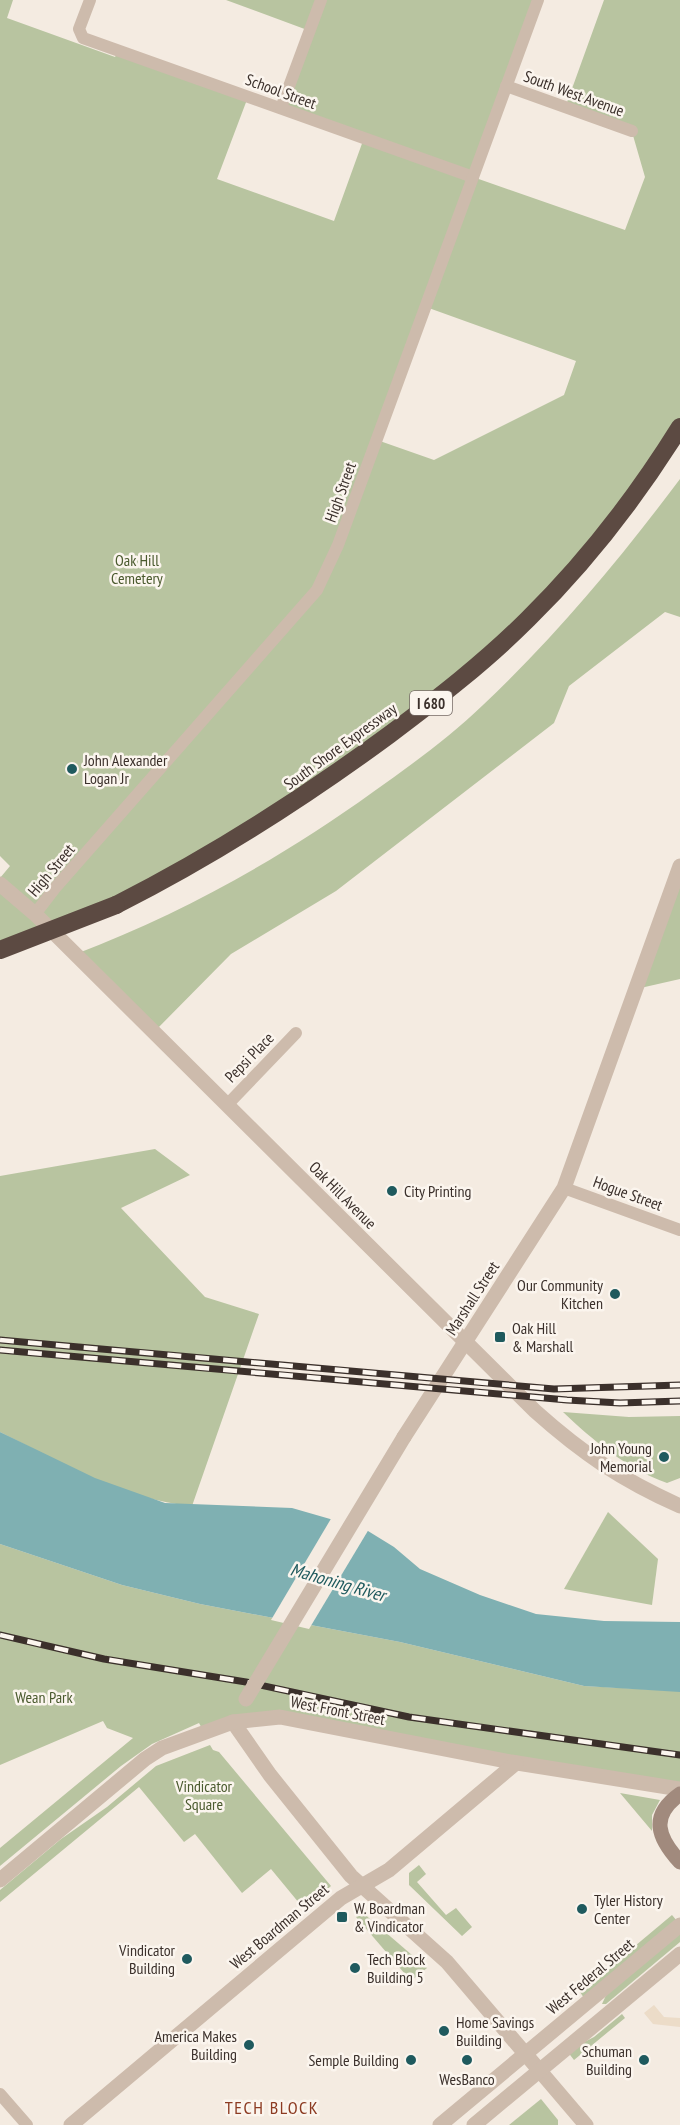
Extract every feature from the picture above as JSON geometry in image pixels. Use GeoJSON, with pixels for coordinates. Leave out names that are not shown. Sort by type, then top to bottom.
{"type":"FeatureCollection","features":[{"type":"Feature","properties":{"kind":"highway","name":"South Shore Expressway"},"geometry":{"type":"LineString","coordinates":[[0,950],[116,905],[224,847],[289,806],[426,707],[485,659],[528,619],[591,550],[680,428]]}},
{"type":"Feature","properties":{"kind":"main road"},"geometry":{"type":"LineString","coordinates":[[680,1794],[663,1812],[659,1824],[660,1836],[680,1862]]}},
{"type":"Feature","properties":{"kind":"street","name":"School Street"},"geometry":{"type":"LineString","coordinates":[[90,0],[79,34],[83,38],[473,177]]}},
{"type":"Feature","properties":{"kind":"street"},"geometry":{"type":"LineString","coordinates":[[281,108],[321,0]]}},
{"type":"Feature","properties":{"kind":"street","name":"High Street"},"geometry":{"type":"LineString","coordinates":[[35,914],[317,590],[338,545],[538,0]]}},
{"type":"Feature","properties":{"kind":"street","name":"South West Avenue"},"geometry":{"type":"LineString","coordinates":[[506,86],[632,131]]}},
{"type":"Feature","properties":{"kind":"street","name":"Marshall Street"},"geometry":{"type":"LineString","coordinates":[[233,1722],[404,1437],[564,1188],[680,866]]}},
{"type":"Feature","properties":{"kind":"street","name":"Oak Hill Avenue"},"geometry":{"type":"LineString","coordinates":[[0,884],[35,914],[535,1412],[590,1458],[644,1490],[680,1506]]}},
{"type":"Feature","properties":{"kind":"street","name":"Pepsi Place"},"geometry":{"type":"LineString","coordinates":[[227,1105],[296,1032]]}},
{"type":"Feature","properties":{"kind":"street","name":"Hogue Street"},"geometry":{"type":"LineString","coordinates":[[564,1188],[680,1230]]}},
{"type":"Feature","properties":{"kind":"street","name":"West Front Street"},"geometry":{"type":"LineString","coordinates":[[0,1880],[145,1759],[162,1748],[233,1722],[280,1717],[516,1763],[680,1789]]}},
{"type":"Feature","properties":{"kind":"street"},"geometry":{"type":"LineString","coordinates":[[233,1722],[270,1774],[360,1885],[447,1962],[586,2125]]}},
{"type":"Feature","properties":{"kind":"street","name":"West Boardman Street"},"geometry":{"type":"LineString","coordinates":[[71,2125],[341,1898],[389,1870],[516,1763]]}},
{"type":"Feature","properties":{"kind":"street","name":"West Federal Street"},"geometry":{"type":"LineString","coordinates":[[440,2125],[680,1925]]}},
{"type":"Feature","properties":{"kind":"street"},"geometry":{"type":"LineString","coordinates":[[474,2125],[680,1954]]}},
{"type":"Feature","properties":{"kind":"street"},"geometry":{"type":"LineString","coordinates":[[0,2094],[27,2125]]}},
{"type":"Feature","properties":{"kind":"green space","name":"Oak Hill Cemetery"},"geometry":{"type":"Polygon","coordinates":[[[0,0],[13,0],[7,18],[115,57],[119,51],[248,97],[217,179],[334,221],[364,138],[281,108],[310,31],[226,0],[538,0],[473,177],[625,230],[645,177],[632,132],[565,108],[604,0],[680,0],[680,427],[625,507],[485,659],[224,847],[0,950],[0,878],[10,866],[0,856],[0,0]],[[426,307],[377,440],[434,460],[564,395],[576,361],[426,307]]]}},
{"type":"Feature","properties":{"kind":"green space"},"geometry":{"type":"Polygon","coordinates":[[[680,479],[680,617],[665,612],[569,686],[554,723],[336,891],[231,954],[154,1032],[76,954],[154,921],[230,883],[338,817],[430,750],[483,705],[562,624],[611,567],[680,479]]]}},
{"type":"Feature","properties":{"kind":"green space"},"geometry":{"type":"Polygon","coordinates":[[[680,866],[680,979],[636,989],[680,866]]]}},
{"type":"Feature","properties":{"kind":"green space"},"geometry":{"type":"Polygon","coordinates":[[[155,1149],[190,1175],[121,1208],[205,1297],[259,1314],[192,1506],[142,1496],[117,1488],[0,1432],[0,1176],[155,1149]]]}},
{"type":"Feature","properties":{"kind":"green space"},"geometry":{"type":"Polygon","coordinates":[[[563,1412],[629,1417],[680,1416],[680,1478],[667,1483],[639,1470],[598,1443],[563,1412]]]}},
{"type":"Feature","properties":{"kind":"green space"},"geometry":{"type":"Polygon","coordinates":[[[608,1512],[658,1559],[652,1605],[564,1589],[608,1512]]]}},
{"type":"Feature","properties":{"kind":"green space","name":"Wean Park"},"geometry":{"type":"Polygon","coordinates":[[[0,1544],[122,1585],[200,1604],[400,1642],[584,1686],[680,1691],[680,1789],[280,1717],[204,1732],[199,1723],[152,1744],[121,1766],[0,1866],[0,1848],[133,1738],[107,1728],[103,1721],[0,1765],[0,1544]]]}},
{"type":"Feature","properties":{"kind":"green space","name":"Vindicator Square"},"geometry":{"type":"Polygon","coordinates":[[[210,1745],[213,1750],[219,1752],[331,1886],[304,1909],[271,1869],[242,1893],[195,1834],[184,1842],[139,1787],[0,1902],[0,1890],[61,1839],[107,1807],[156,1766],[210,1745]]]}},
{"type":"Feature","properties":{"kind":"green space"},"geometry":{"type":"Polygon","coordinates":[[[620,1793],[660,1800],[652,1815],[652,1831],[620,1793]]]}},
{"type":"Feature","properties":{"kind":"green space"},"geometry":{"type":"Polygon","coordinates":[[[419,1865],[426,1874],[417,1882],[446,1915],[456,1908],[472,1927],[462,1936],[409,1885],[409,1873],[419,1865]]]}},
{"type":"Feature","properties":{"kind":"green space"},"geometry":{"type":"Polygon","coordinates":[[[362,1912],[427,1968],[411,1981],[356,1917],[362,1912]]]}},
{"type":"Feature","properties":{"kind":"green space"},"geometry":{"type":"Polygon","coordinates":[[[672,1915],[677,1921],[584,1998],[580,1992],[672,1915]]]}},
{"type":"Feature","properties":{"kind":"green space"},"geometry":{"type":"Polygon","coordinates":[[[680,1932],[680,1942],[606,2004],[602,2004],[608,1991],[680,1932]]]}},
{"type":"Feature","properties":{"kind":"green space"},"geometry":{"type":"Polygon","coordinates":[[[622,2014],[625,2018],[574,2060],[567,2051],[594,2037],[622,2014]]]}},
{"type":"Feature","properties":{"kind":"green space"},"geometry":{"type":"Polygon","coordinates":[[[541,2099],[558,2120],[558,2125],[509,2125],[541,2099]]]}},
{"type":"Feature","properties":{"kind":"shaded area"},"geometry":{"type":"Polygon","coordinates":[[[654,2005],[664,2017],[680,2018],[680,2027],[653,2024],[644,2013],[654,2005]]]}},
{"type":"Feature","properties":{"kind":"water","name":"Mahoning River"},"geometry":{"type":"Polygon","coordinates":[[[0,1432],[95,1478],[165,1503],[292,1508],[351,1525],[368,1531],[394,1547],[420,1569],[480,1595],[536,1614],[604,1621],[680,1622],[680,1692],[584,1686],[400,1642],[200,1604],[122,1585],[0,1544],[0,1432]]]}},
{"type":"Feature","properties":{"kind":"pier"},"geometry":{"type":"Polygon","coordinates":[[[332,1517],[369,1529],[309,1629],[271,1620],[332,1517]]]}},
{"type":"Feature","properties":{"kind":"railway"},"geometry":{"type":"LineString","coordinates":[[0,1340],[554,1389],[680,1385]]}},
{"type":"Feature","properties":{"kind":"railway"},"geometry":{"type":"LineString","coordinates":[[0,1350],[567,1400],[620,1403],[680,1401]]}},
{"type":"Feature","properties":{"kind":"railway"},"geometry":{"type":"LineString","coordinates":[[0,1635],[104,1659],[246,1682],[409,1717],[680,1755]]}},
{"type":"Feature","properties":{"kind":"place","name":"John Alexander Logan Jr"},"geometry":{"type":"Point","coordinates":[72,769]}},
{"type":"Feature","properties":{"kind":"place","name":"City Printing"},"geometry":{"type":"Point","coordinates":[392,1191]}},
{"type":"Feature","properties":{"kind":"place","name":"Our Community Kitchen"},"geometry":{"type":"Point","coordinates":[615,1294]}},
{"type":"Feature","properties":{"kind":"place","name":"Oak Hill & Marshall"},"geometry":{"type":"Point","coordinates":[500,1337]}},
{"type":"Feature","properties":{"kind":"place","name":"John Young Memorial"},"geometry":{"type":"Point","coordinates":[664,1457]}},
{"type":"Feature","properties":{"kind":"place","name":"Tyler History Center"},"geometry":{"type":"Point","coordinates":[582,1909]}},
{"type":"Feature","properties":{"kind":"place","name":"W. Boardman & Vindicator"},"geometry":{"type":"Point","coordinates":[342,1917]}},
{"type":"Feature","properties":{"kind":"place","name":"Vindicator Building"},"geometry":{"type":"Point","coordinates":[187,1959]}},
{"type":"Feature","properties":{"kind":"place","name":"Tech Block Building 5"},"geometry":{"type":"Point","coordinates":[355,1968]}},
{"type":"Feature","properties":{"kind":"place","name":"Home Savings Building"},"geometry":{"type":"Point","coordinates":[444,2031]}},
{"type":"Feature","properties":{"kind":"place","name":"America Makes Building"},"geometry":{"type":"Point","coordinates":[249,2045]}},
{"type":"Feature","properties":{"kind":"place","name":"Semple Building"},"geometry":{"type":"Point","coordinates":[411,2060]}},
{"type":"Feature","properties":{"kind":"place","name":"WesBanco"},"geometry":{"type":"Point","coordinates":[467,2060]}},
{"type":"Feature","properties":{"kind":"place","name":"Schuman Building"},"geometry":{"type":"Point","coordinates":[644,2060]}},
{"type":"Feature","properties":{"kind":"district","name":"TECH BLOCK"},"geometry":{"type":"Point","coordinates":[272,2107]}}]}
